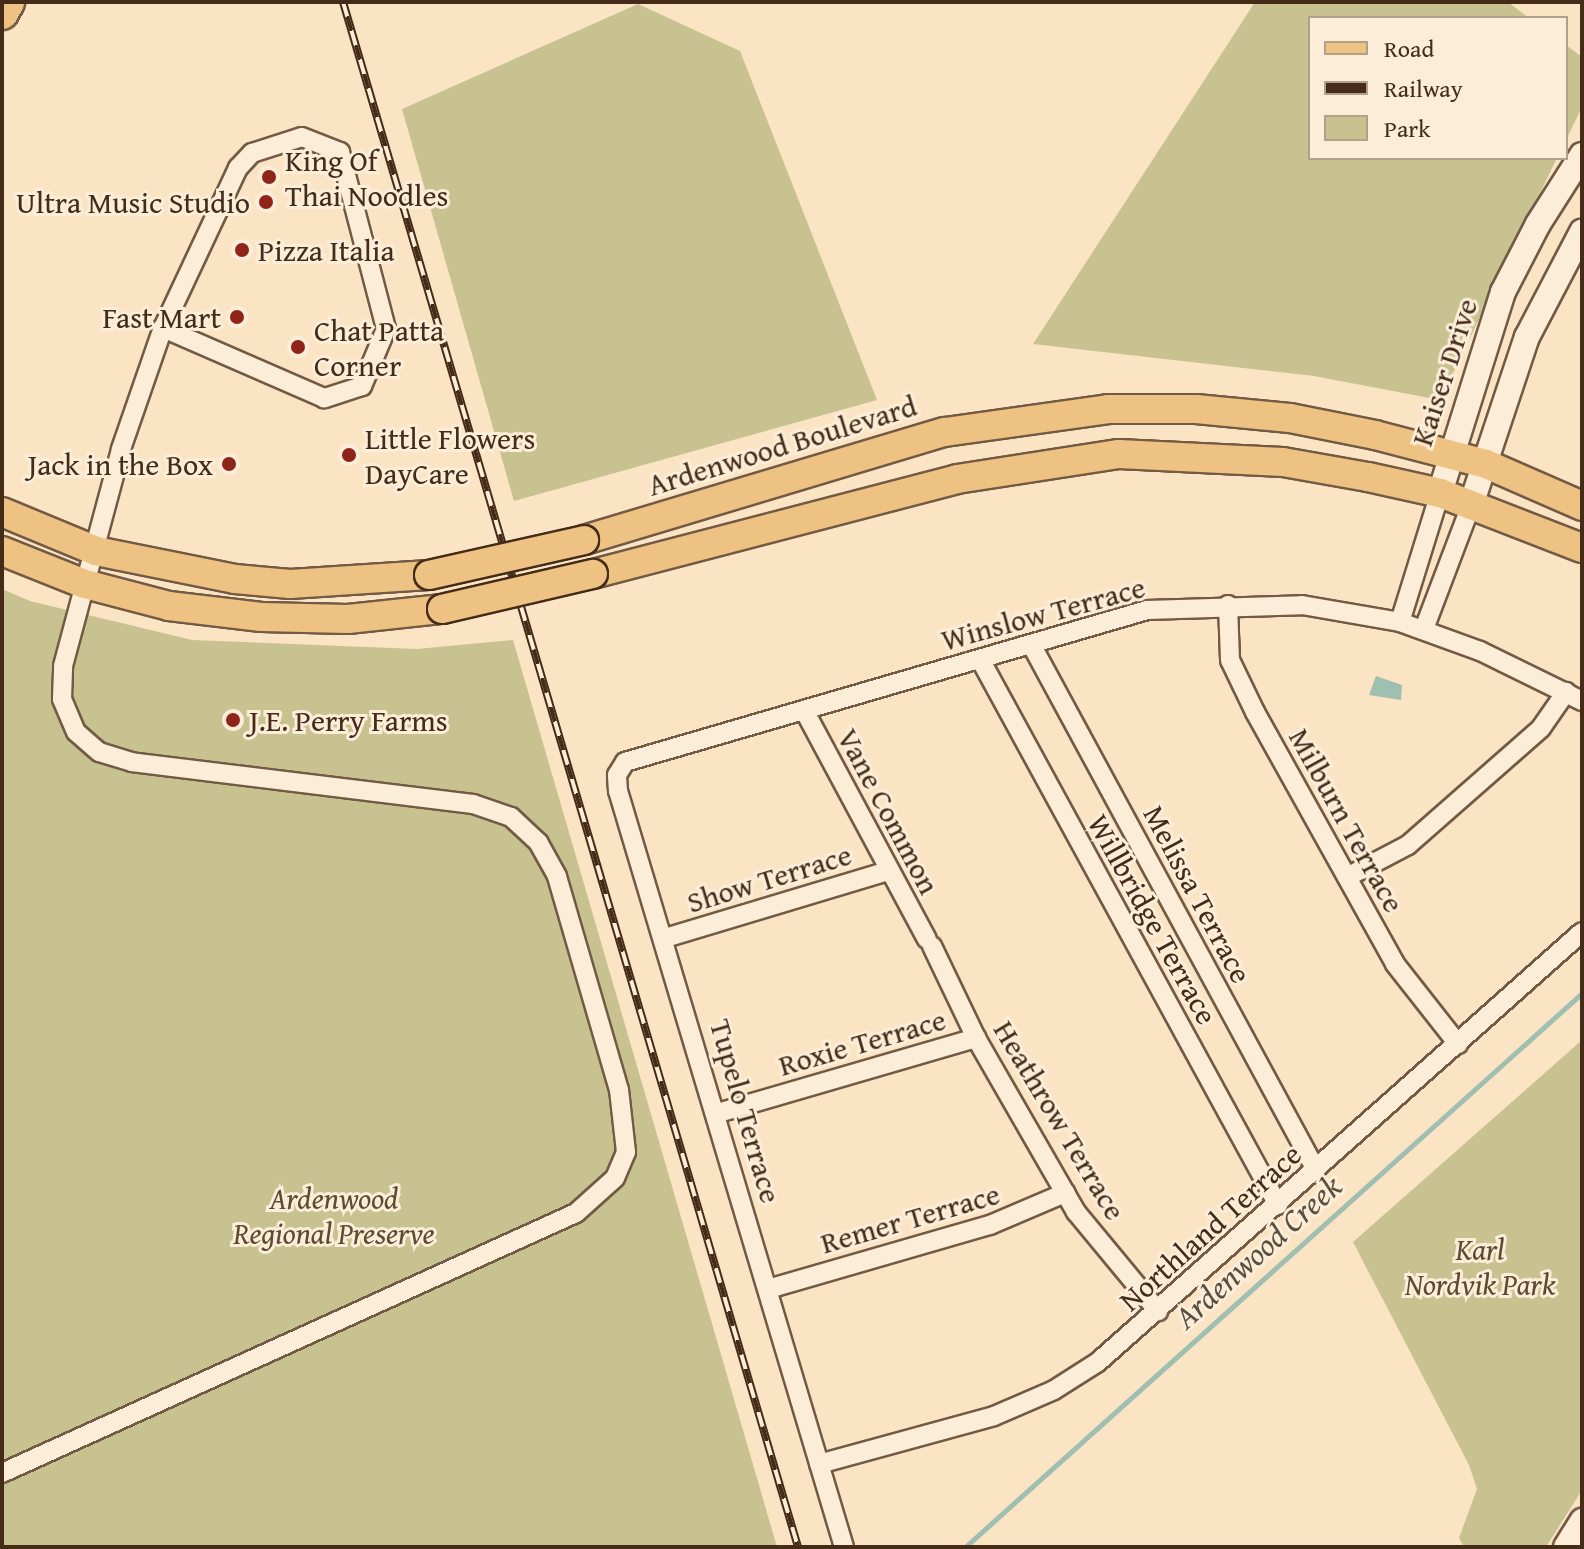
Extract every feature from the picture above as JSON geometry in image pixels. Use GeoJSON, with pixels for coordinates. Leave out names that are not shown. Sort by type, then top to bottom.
{"type":"FeatureCollection","features":[{"type":"Feature","properties":{"kind":"highway"},"geometry":{"type":"LineString","coordinates":[[2,13],[8,2]]}},
{"type":"Feature","properties":{"kind":"main road","name":"Ardenwood Boulevard"},"geometry":{"type":"LineString","coordinates":[[2,512],[96,551],[235,579],[290,584],[429,575],[584,540],[945,432],[1108,409],[1196,409],[1290,418],[1486,464],[1582,506]]}},
{"type":"Feature","properties":{"kind":"main road"},"geometry":{"type":"LineString","coordinates":[[2,551],[85,584],[169,606],[261,617],[348,619],[442,609],[593,574],[957,479],[1119,454],[1283,462],[1440,493],[1582,548]]}},
{"type":"Feature","properties":{"kind":"street"},"geometry":{"type":"LineString","coordinates":[[2,1473],[576,1213],[615,1178],[626,1152],[619,1090],[557,876],[539,843],[511,817],[473,804],[132,762],[99,752],[76,732],[62,699],[63,666],[121,449],[163,328],[238,168],[252,153],[302,137],[340,152],[386,329],[362,386],[324,398],[163,328]]}},
{"type":"Feature","properties":{"kind":"street","name":"Kaiser Drive"},"geometry":{"type":"LineString","coordinates":[[1400,622],[1503,292],[1538,224],[1582,155]]}},
{"type":"Feature","properties":{"kind":"street"},"geometry":{"type":"LineString","coordinates":[[1424,629],[1486,464],[1527,337],[1582,232]]}},
{"type":"Feature","properties":{"kind":"street","name":"Milburn Terrace"},"geometry":{"type":"LineString","coordinates":[[1228,605],[1230,660],[1395,964],[1458,1044]]}},
{"type":"Feature","properties":{"kind":"street","name":"Winslow Terrace"},"geometry":{"type":"LineString","coordinates":[[617,775],[625,762],[1147,610],[1302,605],[1400,622],[1424,629],[1574,696]]}},
{"type":"Feature","properties":{"kind":"street","name":"Melissa Terrace"},"geometry":{"type":"LineString","coordinates":[[1031,644],[1316,1170]]}},
{"type":"Feature","properties":{"kind":"street","name":"Willbridge Terrace"},"geometry":{"type":"LineString","coordinates":[[980,659],[1278,1205]]}},
{"type":"Feature","properties":{"kind":"street"},"geometry":{"type":"LineString","coordinates":[[1347,877],[1408,845],[1574,696]]}},
{"type":"Feature","properties":{"kind":"street","name":"Vane Common"},"geometry":{"type":"LineString","coordinates":[[804,710],[929,943]]}},
{"type":"Feature","properties":{"kind":"street","name":"Tupelo Terrace"},"geometry":{"type":"LineString","coordinates":[[617,775],[844,1547]]}},
{"type":"Feature","properties":{"kind":"street","name":"Show Terrace"},"geometry":{"type":"LineString","coordinates":[[665,938],[888,871]]}},
{"type":"Feature","properties":{"kind":"street","name":"Northland Terrace"},"geometry":{"type":"LineString","coordinates":[[819,1464],[994,1416],[1054,1390],[1098,1362],[1582,932]]}},
{"type":"Feature","properties":{"kind":"street","name":"Heathrow Terrace"},"geometry":{"type":"LineString","coordinates":[[929,943],[976,1038],[1065,1193],[1158,1311]]}},
{"type":"Feature","properties":{"kind":"street","name":"Roxie Terrace"},"geometry":{"type":"LineString","coordinates":[[718,1113],[976,1038]]}},
{"type":"Feature","properties":{"kind":"street","name":"Remer Terrace"},"geometry":{"type":"LineString","coordinates":[[768,1289],[990,1225],[1065,1193]]}},
{"type":"Feature","properties":{"kind":"green space"},"geometry":{"type":"Polygon","coordinates":[[[1255,2],[1508,2],[1526,16],[1308,16],[1308,160],[1556,160],[1440,400],[1314,376],[1033,344],[1255,2]]]}},
{"type":"Feature","properties":{"kind":"green space"},"geometry":{"type":"Polygon","coordinates":[[[638,4],[740,51],[877,400],[514,501],[402,109],[638,4]]]}},
{"type":"Feature","properties":{"kind":"green space"},"geometry":{"type":"Polygon","coordinates":[[[1568,46],[1582,57],[1582,107],[1568,136],[1568,46]]]}},
{"type":"Feature","properties":{"kind":"green space","name":"Ardenwood Regional Preserve"},"geometry":{"type":"Polygon","coordinates":[[[2,589],[30,601],[192,640],[417,649],[513,640],[777,1547],[2,1547],[2,589]]]}},
{"type":"Feature","properties":{"kind":"green space","name":"Karl Nordvik Park"},"geometry":{"type":"Polygon","coordinates":[[[1582,1040],[1582,1490],[1546,1547],[1464,1547],[1459,1538],[1477,1489],[1469,1465],[1353,1242],[1582,1040]]]}},
{"type":"Feature","properties":{"kind":"shaded area"},"geometry":{"type":"Polygon","coordinates":[[[1376,676],[1402,685],[1401,700],[1369,695],[1376,676]]]}},
{"type":"Feature","properties":{"kind":"waterway","name":"Ardenwood Creek"},"geometry":{"type":"LineString","coordinates":[[965,1547],[1582,993]]}},
{"type":"Feature","properties":{"kind":"railway"},"geometry":{"type":"LineString","coordinates":[[343,2],[798,1547]]}},
{"type":"Feature","properties":{"kind":"place","name":"King Of Thai Noodles"},"geometry":{"type":"Point","coordinates":[269,177]}},
{"type":"Feature","properties":{"kind":"place","name":"Ultra Music Studio"},"geometry":{"type":"Point","coordinates":[266,202]}},
{"type":"Feature","properties":{"kind":"place","name":"Pizza Italia"},"geometry":{"type":"Point","coordinates":[242,250]}},
{"type":"Feature","properties":{"kind":"place","name":"Fast Mart"},"geometry":{"type":"Point","coordinates":[237,317]}},
{"type":"Feature","properties":{"kind":"place","name":"Chat Patta Corner"},"geometry":{"type":"Point","coordinates":[298,347]}},
{"type":"Feature","properties":{"kind":"place","name":"Little Flowers DayCare"},"geometry":{"type":"Point","coordinates":[349,455]}},
{"type":"Feature","properties":{"kind":"place","name":"Jack in the Box"},"geometry":{"type":"Point","coordinates":[229,464]}},
{"type":"Feature","properties":{"kind":"place","name":"J.E. Perry Farms"},"geometry":{"type":"Point","coordinates":[233,720]}}]}
